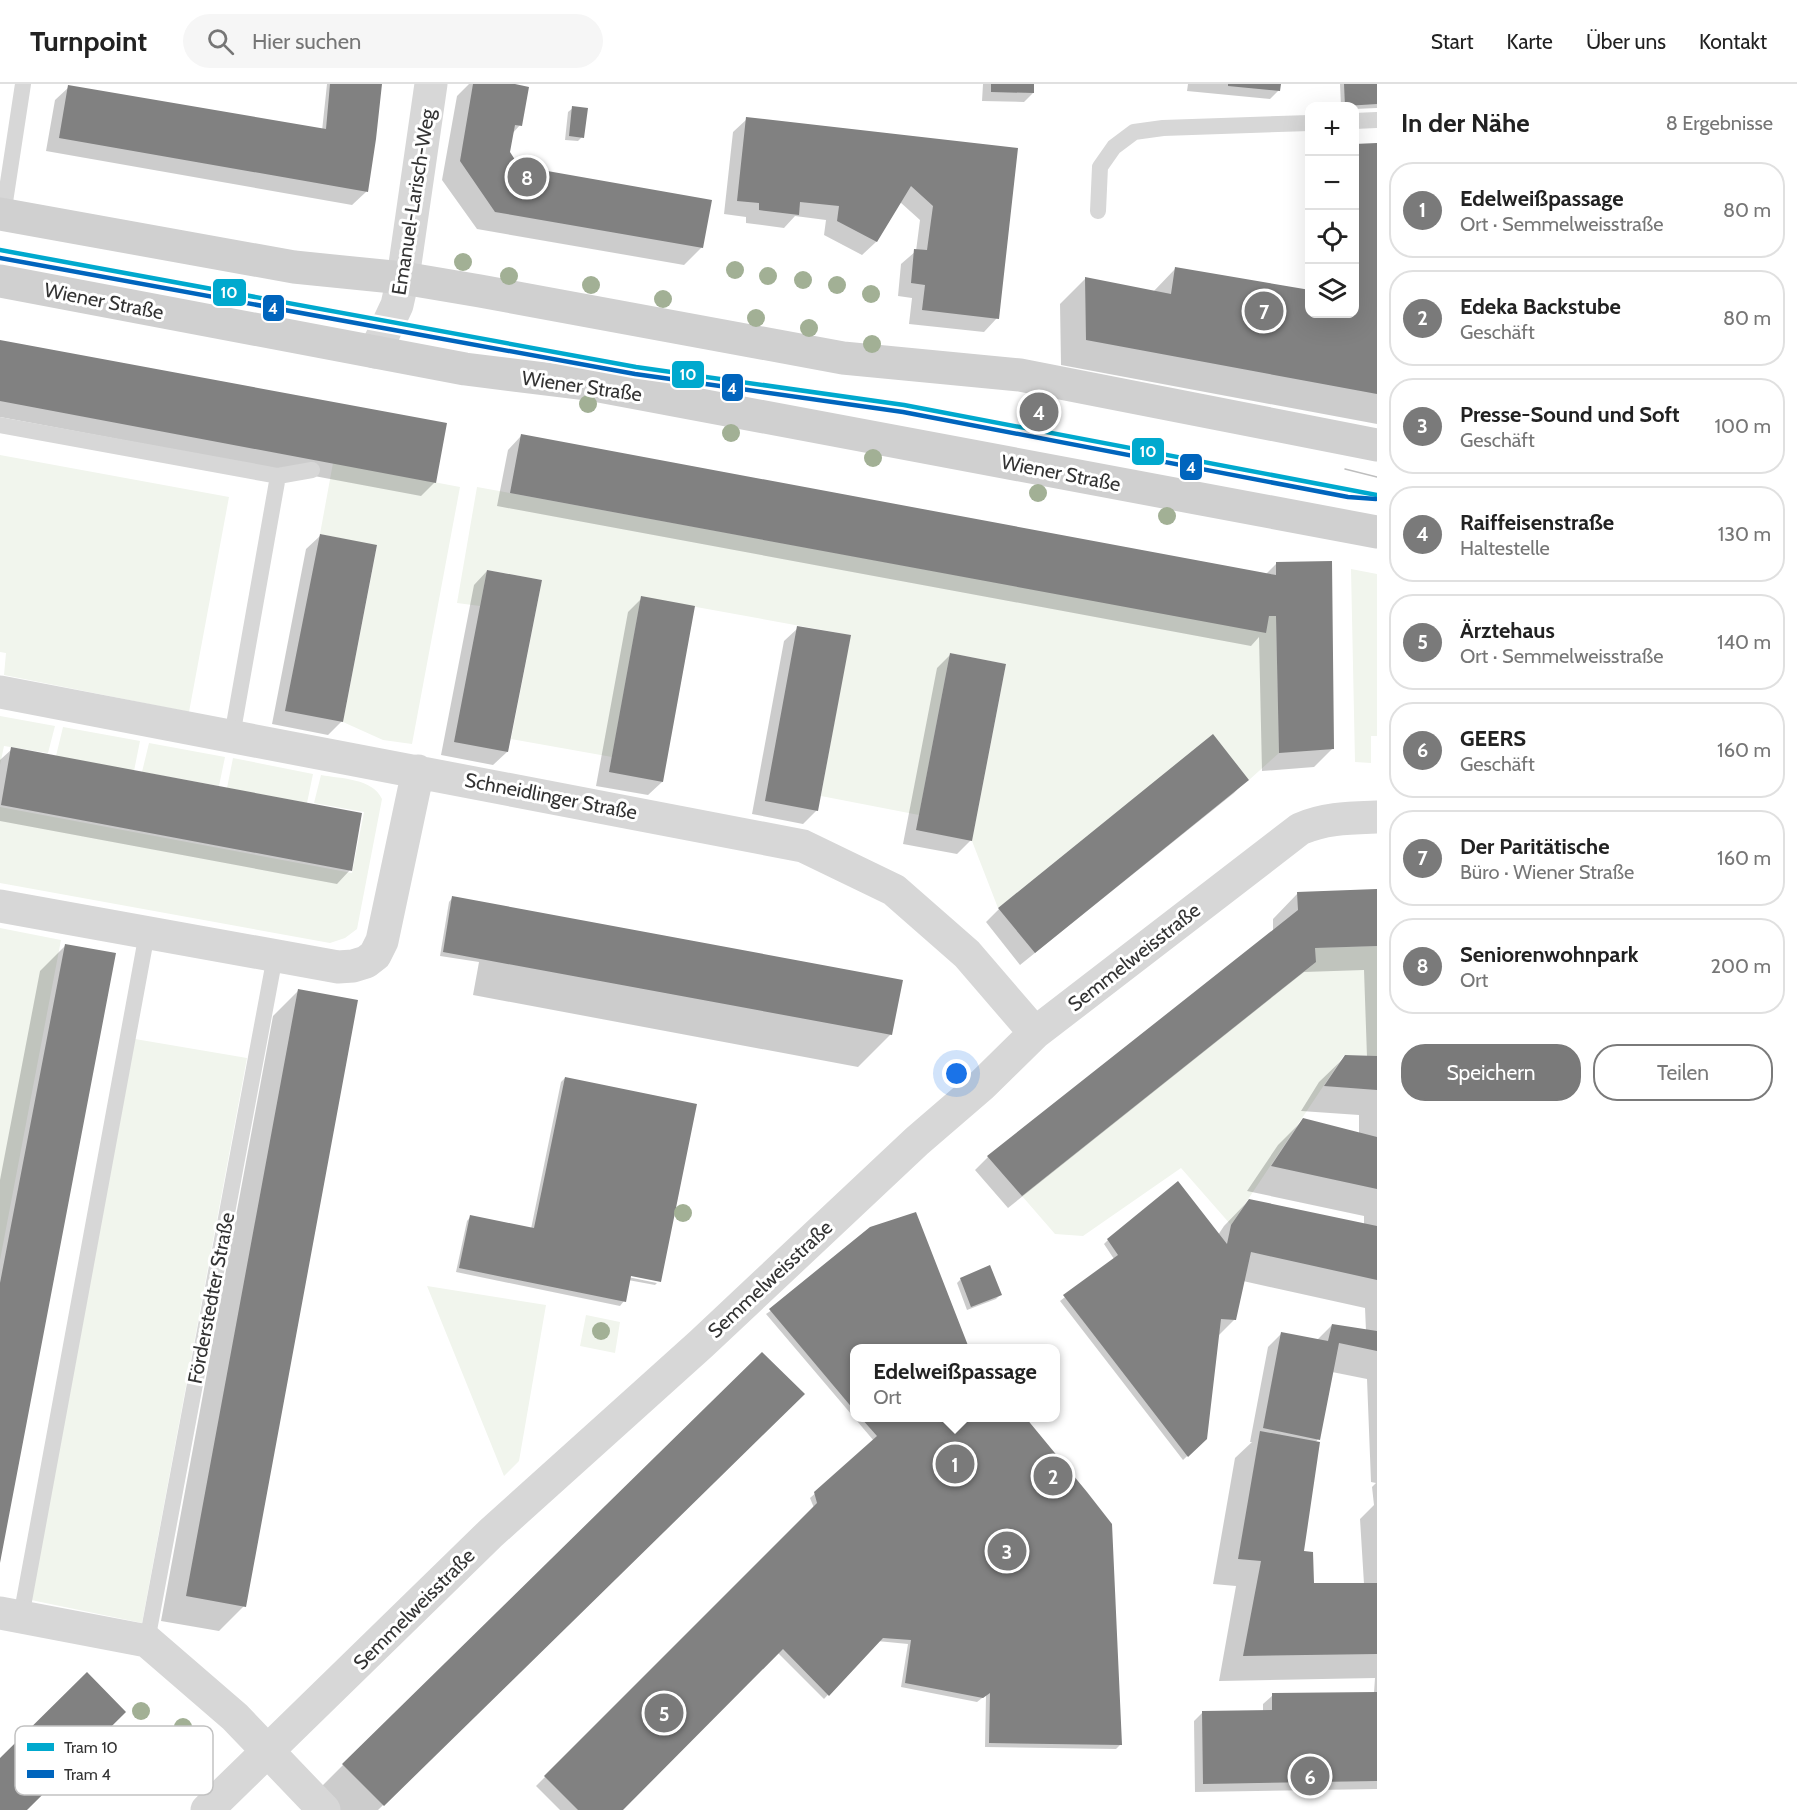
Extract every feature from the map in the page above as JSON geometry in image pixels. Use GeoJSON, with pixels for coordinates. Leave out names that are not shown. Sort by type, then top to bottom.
{"type":"FeatureCollection","features":[{"type":"Feature","properties":{"kind":"main road"},"geometry":{"type":"LineString","coordinates":[[2,214],[294,267],[403,278],[843,358],[1020,375],[1377,445]]}},
{"type":"Feature","properties":{"kind":"main road","name":"Wiener Straße"},"geometry":{"type":"LineString","coordinates":[[0,281],[499,375],[594,386],[1377,532]]}},
{"type":"Feature","properties":{"kind":"street","name":"Emanuel-Larisch-Weg"},"geometry":{"type":"LineString","coordinates":[[375,352],[397,305],[403,278],[431,84]]}},
{"type":"Feature","properties":{"kind":"street","name":"Schneidlinger Straße"},"geometry":{"type":"LineString","coordinates":[[0,692],[803,846],[894,890],[967,954],[1035,1033]]}},
{"type":"Feature","properties":{"kind":"street"},"geometry":{"type":"LineString","coordinates":[[0,906],[275,957],[345,966],[360,964],[375,955],[382,941],[418,771]]}},
{"type":"Feature","properties":{"kind":"street","name":"Semmelweisstraße"},"geometry":{"type":"LineString","coordinates":[[207,1810],[267,1750],[342,1681],[491,1533],[701,1344],[1035,1033],[1300,829],[1315,822],[1342,818],[1377,817]]}},
{"type":"Feature","properties":{"kind":"street"},"geometry":{"type":"LineString","coordinates":[[11,1615],[147,1641],[235,1717],[324,1810]]}},
{"type":"Feature","properties":{"kind":"lane"},"geometry":{"type":"LineString","coordinates":[[2,214],[23,84]]}},
{"type":"Feature","properties":{"kind":"lane"},"geometry":{"type":"LineString","coordinates":[[1359,121],[1377,120]]}},
{"type":"Feature","properties":{"kind":"lane"},"geometry":{"type":"LineString","coordinates":[[1098,211],[1100,167],[1114,147],[1134,132],[1163,128],[1305,123]]}},
{"type":"Feature","properties":{"kind":"lane"},"geometry":{"type":"LineString","coordinates":[[0,425],[278,476],[312,470]]}},
{"type":"Feature","properties":{"kind":"lane"},"geometry":{"type":"LineString","coordinates":[[232,736],[278,476]]}},
{"type":"Feature","properties":{"kind":"lane"},"geometry":{"type":"LineString","coordinates":[[11,1615],[147,933]]}},
{"type":"Feature","properties":{"kind":"lane","name":"Förderstedter Straße"},"geometry":{"type":"LineString","coordinates":[[147,1641],[275,957]]}},
{"type":"Feature","properties":{"kind":"shaded area"},"geometry":{"type":"Polygon","coordinates":[[[0,455],[229,497],[189,712],[4,675],[6,653],[0,652],[0,455]]]}},
{"type":"Feature","properties":{"kind":"shaded area"},"geometry":{"type":"Polygon","coordinates":[[[333,463],[460,487],[412,744],[383,740],[343,722],[377,546],[320,534],[333,463]]]}},
{"type":"Feature","properties":{"kind":"shaded area"},"geometry":{"type":"Polygon","coordinates":[[[477,487],[1265,632],[1269,616],[1276,616],[1279,753],[1249,780],[1213,735],[998,908],[972,841],[1006,664],[950,653],[919,815],[821,796],[850,635],[641,597],[612,757],[511,739],[542,580],[487,570],[480,606],[457,603],[477,487]]]}},
{"type":"Feature","properties":{"kind":"shaded area"},"geometry":{"type":"Polygon","coordinates":[[[1351,569],[1377,574],[1377,736],[1371,736],[1371,763],[1355,762],[1351,569]]]}},
{"type":"Feature","properties":{"kind":"shaded area"},"geometry":{"type":"Polygon","coordinates":[[[0,716],[55,726],[48,753],[4,746],[0,765],[0,716]]]}},
{"type":"Feature","properties":{"kind":"shaded area"},"geometry":{"type":"Polygon","coordinates":[[[63,727],[140,741],[134,771],[56,756],[63,727]]]}},
{"type":"Feature","properties":{"kind":"shaded area"},"geometry":{"type":"Polygon","coordinates":[[[149,743],[225,757],[219,786],[142,772],[149,743]]]}},
{"type":"Feature","properties":{"kind":"shaded area"},"geometry":{"type":"Polygon","coordinates":[[[233,758],[313,774],[307,803],[227,788],[233,758]]]}},
{"type":"Feature","properties":{"kind":"shaded area"},"geometry":{"type":"Polygon","coordinates":[[[321,775],[364,783],[377,792],[382,799],[357,929],[345,938],[330,943],[0,883],[0,807],[352,873],[364,812],[314,803],[321,775]]]}},
{"type":"Feature","properties":{"kind":"shaded area"},"geometry":{"type":"Polygon","coordinates":[[[0,928],[61,940],[0,1260],[0,928]]]}},
{"type":"Feature","properties":{"kind":"shaded area"},"geometry":{"type":"Polygon","coordinates":[[[1377,946],[1377,1056],[1344,1055],[1231,1225],[1181,1168],[1083,1236],[1055,1234],[1022,1196],[1316,962],[1315,948],[1377,946]]]}},
{"type":"Feature","properties":{"kind":"shaded area"},"geometry":{"type":"Polygon","coordinates":[[[135,1039],[247,1058],[142,1623],[31,1600],[135,1039]]]}},
{"type":"Feature","properties":{"kind":"shaded area"},"geometry":{"type":"Polygon","coordinates":[[[427,1286],[546,1305],[519,1461],[504,1476],[427,1286]]]}},
{"type":"Feature","properties":{"kind":"shaded area"},"geometry":{"type":"Polygon","coordinates":[[[586,1315],[620,1322],[615,1353],[580,1346],[586,1315]]]}},
{"type":"Feature","properties":{"kind":"building"},"geometry":{"type":"Polygon","coordinates":[[[330,84],[382,84],[368,192],[59,138],[68,85],[326,129],[330,84]]]}},
{"type":"Feature","properties":{"kind":"building"},"geometry":{"type":"Polygon","coordinates":[[[473,84],[515,84],[529,87],[522,126],[515,125],[510,152],[519,166],[712,200],[703,248],[495,212],[460,161],[473,84]]]}},
{"type":"Feature","properties":{"kind":"building"},"geometry":{"type":"Polygon","coordinates":[[[991,84],[1034,84],[1034,93],[991,92],[991,84]]]}},
{"type":"Feature","properties":{"kind":"building"},"geometry":{"type":"Polygon","coordinates":[[[1228,84],[1281,84],[1280,91],[1228,86],[1228,84]]]}},
{"type":"Feature","properties":{"kind":"building"},"geometry":{"type":"Polygon","coordinates":[[[1344,84],[1377,84],[1377,104],[1359,105],[1359,102],[1345,102],[1344,84]]]}},
{"type":"Feature","properties":{"kind":"building"},"geometry":{"type":"Polygon","coordinates":[[[572,106],[588,108],[584,138],[569,136],[572,106]]]}},
{"type":"Feature","properties":{"kind":"building"},"geometry":{"type":"Polygon","coordinates":[[[746,117],[1018,148],[999,319],[922,310],[925,285],[911,283],[914,249],[927,250],[933,206],[911,186],[877,242],[837,221],[839,206],[800,202],[799,215],[759,210],[759,203],[737,201],[746,117]]]}},
{"type":"Feature","properties":{"kind":"building"},"geometry":{"type":"Polygon","coordinates":[[[1377,143],[1377,394],[1086,340],[1085,277],[1171,294],[1175,267],[1305,289],[1305,318],[1359,318],[1359,144],[1377,143]]]}},
{"type":"Feature","properties":{"kind":"building"},"geometry":{"type":"Polygon","coordinates":[[[0,340],[447,423],[436,483],[0,401],[0,340]]]}},
{"type":"Feature","properties":{"kind":"building"},"geometry":{"type":"Polygon","coordinates":[[[521,434],[1276,575],[1276,562],[1332,561],[1334,749],[1279,753],[1276,616],[1269,616],[1266,633],[510,493],[521,434]]]}},
{"type":"Feature","properties":{"kind":"building"},"geometry":{"type":"Polygon","coordinates":[[[320,534],[377,545],[343,722],[285,711],[320,534]]]}},
{"type":"Feature","properties":{"kind":"building"},"geometry":{"type":"Polygon","coordinates":[[[487,570],[542,580],[508,752],[454,742],[487,570]]]}},
{"type":"Feature","properties":{"kind":"building"},"geometry":{"type":"Polygon","coordinates":[[[641,596],[695,606],[663,782],[609,772],[641,596]]]}},
{"type":"Feature","properties":{"kind":"building"},"geometry":{"type":"Polygon","coordinates":[[[797,626],[851,635],[818,811],[765,801],[797,626]]]}},
{"type":"Feature","properties":{"kind":"building"},"geometry":{"type":"Polygon","coordinates":[[[950,653],[1006,664],[972,841],[916,830],[950,653]]]}},
{"type":"Feature","properties":{"kind":"building"},"geometry":{"type":"Polygon","coordinates":[[[1213,734],[1249,780],[1035,953],[998,908],[1213,734]]]}},
{"type":"Feature","properties":{"kind":"building"},"geometry":{"type":"Polygon","coordinates":[[[11,747],[362,813],[352,871],[1,805],[11,747]]]}},
{"type":"Feature","properties":{"kind":"building"},"geometry":{"type":"Polygon","coordinates":[[[1377,889],[1377,946],[1315,948],[1316,962],[1022,1196],[987,1156],[1298,910],[1297,892],[1377,889]]]}},
{"type":"Feature","properties":{"kind":"building"},"geometry":{"type":"Polygon","coordinates":[[[452,896],[903,980],[892,1035],[443,952],[452,896]]]}},
{"type":"Feature","properties":{"kind":"building"},"geometry":{"type":"Polygon","coordinates":[[[65,944],[116,953],[0,1563],[0,1283],[65,944]]]}},
{"type":"Feature","properties":{"kind":"building"},"geometry":{"type":"Polygon","coordinates":[[[298,989],[358,1000],[246,1607],[186,1596],[298,989]]]}},
{"type":"Feature","properties":{"kind":"building"},"geometry":{"type":"Polygon","coordinates":[[[1345,1055],[1377,1056],[1377,1090],[1324,1086],[1345,1055]]]}},
{"type":"Feature","properties":{"kind":"building"},"geometry":{"type":"Polygon","coordinates":[[[565,1077],[697,1104],[661,1282],[631,1276],[626,1302],[459,1268],[470,1215],[534,1228],[565,1077]]]}},
{"type":"Feature","properties":{"kind":"building"},"geometry":{"type":"Polygon","coordinates":[[[1303,1118],[1377,1137],[1377,1189],[1271,1166],[1303,1118]]]}},
{"type":"Feature","properties":{"kind":"building"},"geometry":{"type":"Polygon","coordinates":[[[1178,1181],[1227,1244],[1231,1225],[1249,1199],[1377,1226],[1377,1280],[1251,1252],[1236,1320],[1221,1319],[1207,1439],[1188,1457],[1063,1295],[1118,1255],[1107,1239],[1178,1181]]]}},
{"type":"Feature","properties":{"kind":"building"},"geometry":{"type":"Polygon","coordinates":[[[916,1212],[967,1344],[850,1344],[850,1405],[769,1309],[870,1227],[916,1212]]]}},
{"type":"Feature","properties":{"kind":"building"},"geometry":{"type":"Polygon","coordinates":[[[990,1265],[1002,1295],[971,1307],[960,1278],[990,1265]]]}},
{"type":"Feature","properties":{"kind":"building"},"geometry":{"type":"Polygon","coordinates":[[[1332,1324],[1377,1331],[1377,1351],[1339,1343],[1320,1440],[1263,1428],[1281,1332],[1328,1341],[1332,1324]]]}},
{"type":"Feature","properties":{"kind":"building"},"geometry":{"type":"Polygon","coordinates":[[[762,1352],[805,1394],[384,1806],[342,1764],[762,1352]]]}},
{"type":"Feature","properties":{"kind":"building"},"geometry":{"type":"Polygon","coordinates":[[[865,1422],[1029,1422],[1087,1492],[1112,1524],[1122,1745],[989,1743],[990,1693],[983,1698],[905,1683],[911,1640],[883,1638],[829,1696],[783,1649],[623,1810],[578,1810],[544,1776],[817,1503],[814,1492],[877,1436],[865,1422]]]}},
{"type":"Feature","properties":{"kind":"building"},"geometry":{"type":"Polygon","coordinates":[[[1260,1431],[1320,1442],[1304,1551],[1313,1552],[1314,1583],[1377,1583],[1377,1654],[1243,1656],[1261,1561],[1238,1559],[1260,1431]]]}},
{"type":"Feature","properties":{"kind":"building"},"geometry":{"type":"Polygon","coordinates":[[[87,1672],[126,1712],[112,1726],[32,1726],[87,1672]]]}},
{"type":"Feature","properties":{"kind":"building"},"geometry":{"type":"Polygon","coordinates":[[[1377,1692],[1377,1781],[1203,1784],[1202,1711],[1272,1710],[1272,1693],[1377,1692]]]}},
{"type":"Feature","properties":{"kind":"building"},"geometry":{"type":"Polygon","coordinates":[[[15,1743],[15,1795],[42,1795],[27,1810],[0,1810],[0,1758],[15,1743]]]}},
{"type":"Feature","properties":{"kind":"tram line","name":"10"},"geometry":{"type":"LineString","coordinates":[[0,250],[636,367],[904,405],[1377,495]]}},
{"type":"Feature","properties":{"kind":"tram line","name":"4"},"geometry":{"type":"LineString","coordinates":[[0,258],[635,374],[903,412],[1348,497],[1376,499]]}},
{"type":"Feature","properties":{"kind":"tram line"},"geometry":{"type":"LineString","coordinates":[[1345,469],[1377,477]]}},
{"type":"Feature","properties":{"kind":"tram line"},"geometry":{"type":"LineString","coordinates":[[1329,485],[1377,499]]}},
{"type":"Feature","properties":{"kind":"place","name":"Seniorenwohnpark"},"geometry":{"type":"Point","coordinates":[527,177]}},
{"type":"Feature","properties":{"kind":"place","name":"Der Paritätische"},"geometry":{"type":"Point","coordinates":[1264,311]}},
{"type":"Feature","properties":{"kind":"place","name":"Raiffeisenstraße"},"geometry":{"type":"Point","coordinates":[1039,412]}},
{"type":"Feature","properties":{"kind":"place","name":"Edelweißpassage"},"geometry":{"type":"Point","coordinates":[955,1464]}},
{"type":"Feature","properties":{"kind":"place","name":"Edeka Backstube"},"geometry":{"type":"Point","coordinates":[1053,1476]}},
{"type":"Feature","properties":{"kind":"place","name":"Presse-Sound und Soft"},"geometry":{"type":"Point","coordinates":[1007,1551]}},
{"type":"Feature","properties":{"kind":"place","name":"Ärztehaus"},"geometry":{"type":"Point","coordinates":[664,1713]}},
{"type":"Feature","properties":{"kind":"place","name":"GEERS"},"geometry":{"type":"Point","coordinates":[1310,1776]}}]}
